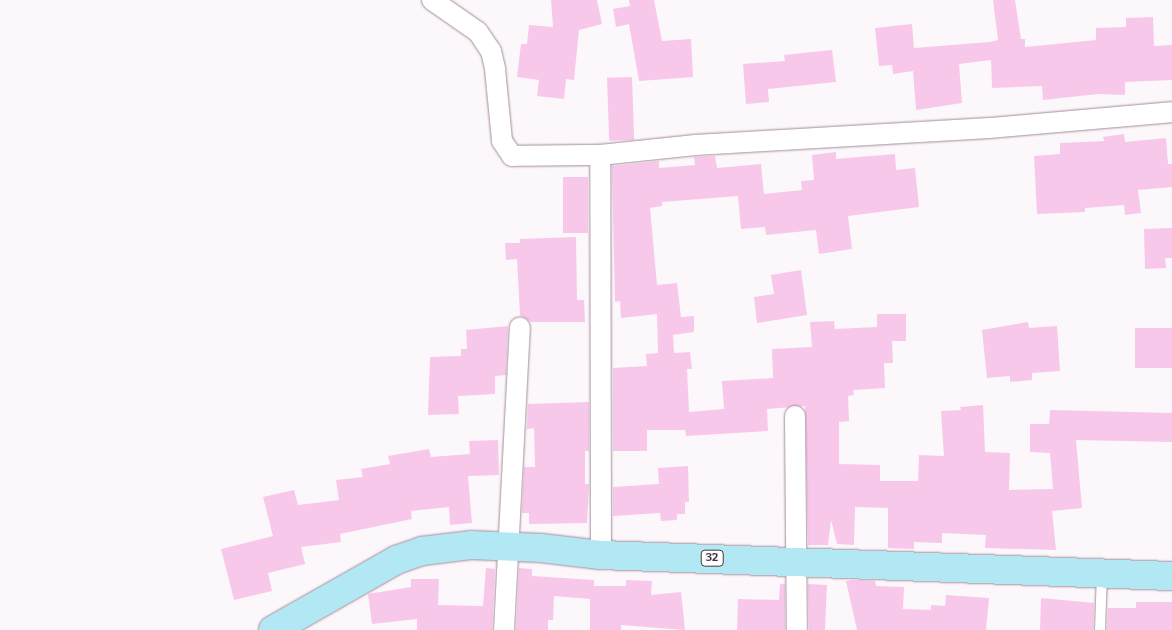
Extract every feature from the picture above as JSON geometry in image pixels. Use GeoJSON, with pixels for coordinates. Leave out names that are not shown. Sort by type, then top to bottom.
{"type":"FeatureCollection","features":[{"type":"Feature","properties":{"kind":"highway","name":"32"},"geometry":{"type":"LineString","coordinates":[[273,630],[396,560],[422,551],[471,545],[601,556],[1172,576]]}},
{"type":"Feature","properties":{"kind":"street"},"geometry":{"type":"LineString","coordinates":[[432,0],[478,32],[491,51],[496,69],[502,141],[512,156],[600,155],[695,145],[990,128],[1172,112]]}},
{"type":"Feature","properties":{"kind":"street"},"geometry":{"type":"LineString","coordinates":[[600,155],[601,556]]}},
{"type":"Feature","properties":{"kind":"street"},"geometry":{"type":"LineString","coordinates":[[504,630],[520,327]]}},
{"type":"Feature","properties":{"kind":"street"},"geometry":{"type":"LineString","coordinates":[[795,416],[798,562],[797,630]]}},
{"type":"Feature","properties":{"kind":"lane"},"geometry":{"type":"LineString","coordinates":[[1100,630],[1102,573]]}},
{"type":"Feature","properties":{"kind":"building"},"geometry":{"type":"Polygon","coordinates":[[[551,0],[597,0],[602,24],[579,30],[574,80],[566,79],[564,99],[537,96],[539,80],[517,77],[521,44],[527,44],[529,25],[553,27],[551,0]]]}},
{"type":"Feature","properties":{"kind":"building"},"geometry":{"type":"Polygon","coordinates":[[[629,0],[654,0],[662,41],[691,39],[693,77],[639,81],[629,24],[616,27],[613,9],[630,6],[629,0]]]}},
{"type":"Feature","properties":{"kind":"building"},"geometry":{"type":"Polygon","coordinates":[[[993,0],[1015,0],[1021,39],[1025,39],[1025,47],[1096,40],[1096,28],[1126,27],[1126,18],[1153,17],[1154,46],[1172,45],[1172,80],[1125,82],[1125,95],[1098,94],[1043,100],[1042,86],[992,88],[991,60],[959,64],[962,103],[916,110],[913,71],[893,74],[892,65],[879,66],[875,28],[912,24],[914,48],[990,42],[998,40],[993,0]]]}},
{"type":"Feature","properties":{"kind":"building"},"geometry":{"type":"Polygon","coordinates":[[[832,50],[836,82],[768,89],[769,102],[746,104],[743,64],[785,61],[784,55],[832,50]]]}},
{"type":"Feature","properties":{"kind":"building"},"geometry":{"type":"Polygon","coordinates":[[[632,77],[634,140],[609,141],[607,78],[632,77]]]}},
{"type":"Feature","properties":{"kind":"building"},"geometry":{"type":"Polygon","coordinates":[[[1124,134],[1125,142],[1166,138],[1168,164],[1172,164],[1172,187],[1138,190],[1141,213],[1125,215],[1124,205],[1085,208],[1085,212],[1037,214],[1034,156],[1060,154],[1060,143],[1104,141],[1103,137],[1124,134]]]}},
{"type":"Feature","properties":{"kind":"building"},"geometry":{"type":"Polygon","coordinates":[[[836,152],[836,159],[895,154],[896,170],[915,168],[919,207],[848,216],[852,249],[819,254],[816,230],[766,235],[765,227],[741,229],[738,196],[662,202],[662,206],[650,208],[657,285],[677,283],[681,317],[694,316],[694,332],[673,335],[674,353],[690,352],[692,369],[687,369],[689,412],[724,409],[722,381],[773,378],[772,349],[812,347],[810,322],[834,321],[835,329],[877,327],[877,314],[906,314],[906,341],[892,341],[893,363],[884,363],[885,388],[853,390],[854,395],[848,396],[849,421],[839,422],[839,464],[880,465],[880,481],[918,481],[919,455],[944,456],[941,411],[961,410],[960,407],[983,405],[985,452],[1010,453],[1009,490],[1053,489],[1050,453],[1030,452],[1030,424],[1049,424],[1050,410],[1172,413],[1172,442],[1076,440],[1082,508],[1052,511],[1056,550],[985,548],[986,535],[942,533],[942,543],[914,542],[914,549],[888,548],[888,508],[855,507],[854,545],[837,544],[831,520],[828,545],[808,545],[805,406],[767,409],[768,431],[686,436],[685,430],[647,430],[647,451],[613,451],[613,368],[647,366],[646,354],[658,353],[657,314],[621,318],[620,301],[615,302],[612,166],[659,161],[659,168],[695,165],[694,157],[715,156],[717,168],[761,164],[764,194],[802,190],[801,181],[814,180],[812,155],[836,152]]]}},
{"type":"Feature","properties":{"kind":"building"},"geometry":{"type":"Polygon","coordinates":[[[563,177],[588,177],[588,233],[563,233],[563,177]]]}},
{"type":"Feature","properties":{"kind":"building"},"geometry":{"type":"Polygon","coordinates":[[[1172,228],[1172,258],[1165,258],[1166,268],[1145,269],[1144,229],[1172,228]]]}},
{"type":"Feature","properties":{"kind":"building"},"geometry":{"type":"Polygon","coordinates":[[[576,237],[577,300],[584,300],[585,322],[531,322],[520,315],[517,259],[506,260],[505,243],[520,243],[520,239],[576,237]]]}},
{"type":"Feature","properties":{"kind":"building"},"geometry":{"type":"Polygon","coordinates":[[[801,270],[807,315],[757,323],[754,297],[774,294],[771,275],[801,270]]]}},
{"type":"Feature","properties":{"kind":"building"},"geometry":{"type":"Polygon","coordinates":[[[1028,322],[1029,328],[1057,326],[1060,371],[1032,373],[1032,380],[1010,382],[1010,376],[987,378],[982,330],[1028,322]]]}},
{"type":"Feature","properties":{"kind":"building"},"geometry":{"type":"Polygon","coordinates":[[[508,326],[506,375],[495,376],[495,394],[458,396],[459,414],[428,415],[430,357],[461,356],[461,349],[467,349],[466,330],[508,326]]]}},
{"type":"Feature","properties":{"kind":"building"},"geometry":{"type":"Polygon","coordinates":[[[1135,328],[1172,328],[1172,368],[1135,368],[1135,328]]]}},
{"type":"Feature","properties":{"kind":"building"},"geometry":{"type":"Polygon","coordinates":[[[589,402],[589,451],[585,451],[585,484],[589,484],[587,523],[529,524],[529,513],[522,513],[524,467],[535,467],[534,428],[527,429],[528,404],[589,402]]]}},
{"type":"Feature","properties":{"kind":"building"},"geometry":{"type":"Polygon","coordinates":[[[498,440],[499,475],[468,476],[472,523],[450,525],[449,507],[411,511],[412,519],[340,534],[341,542],[301,547],[305,564],[268,573],[272,591],[234,600],[221,549],[273,536],[263,497],[294,490],[298,505],[339,500],[336,480],[363,477],[361,469],[390,464],[388,456],[429,449],[431,457],[470,454],[469,441],[498,440]]]}},
{"type":"Feature","properties":{"kind":"building"},"geometry":{"type":"Polygon","coordinates":[[[688,466],[689,502],[685,502],[685,514],[677,514],[677,520],[661,521],[660,513],[613,516],[613,487],[659,484],[658,468],[688,466]]]}},
{"type":"Feature","properties":{"kind":"building"},"geometry":{"type":"Polygon","coordinates":[[[486,568],[495,569],[492,630],[417,630],[417,619],[372,624],[368,594],[411,587],[411,579],[439,579],[438,605],[483,606],[486,568]]]}},
{"type":"Feature","properties":{"kind":"building"},"geometry":{"type":"Polygon","coordinates":[[[519,568],[532,569],[532,576],[594,580],[594,586],[626,586],[626,580],[652,581],[651,595],[681,592],[685,630],[621,625],[621,630],[590,630],[590,599],[554,596],[553,620],[548,620],[548,630],[516,630],[519,568]]]}},
{"type":"Feature","properties":{"kind":"building"},"geometry":{"type":"Polygon","coordinates":[[[846,581],[875,581],[876,586],[904,587],[903,609],[931,610],[931,605],[945,606],[946,595],[989,598],[986,630],[857,630],[846,581]]]}},
{"type":"Feature","properties":{"kind":"building"},"geometry":{"type":"Polygon","coordinates":[[[780,584],[785,584],[785,630],[737,630],[738,599],[779,600],[780,584]]]}},
{"type":"Feature","properties":{"kind":"building"},"geometry":{"type":"Polygon","coordinates":[[[808,584],[827,585],[825,630],[809,630],[808,584]]]}},
{"type":"Feature","properties":{"kind":"building"},"geometry":{"type":"Polygon","coordinates":[[[1041,598],[1094,603],[1093,630],[1040,630],[1041,598]]]}},
{"type":"Feature","properties":{"kind":"building"},"geometry":{"type":"Polygon","coordinates":[[[1136,602],[1172,602],[1172,630],[1107,630],[1108,608],[1136,608],[1136,602]]]}}]}
